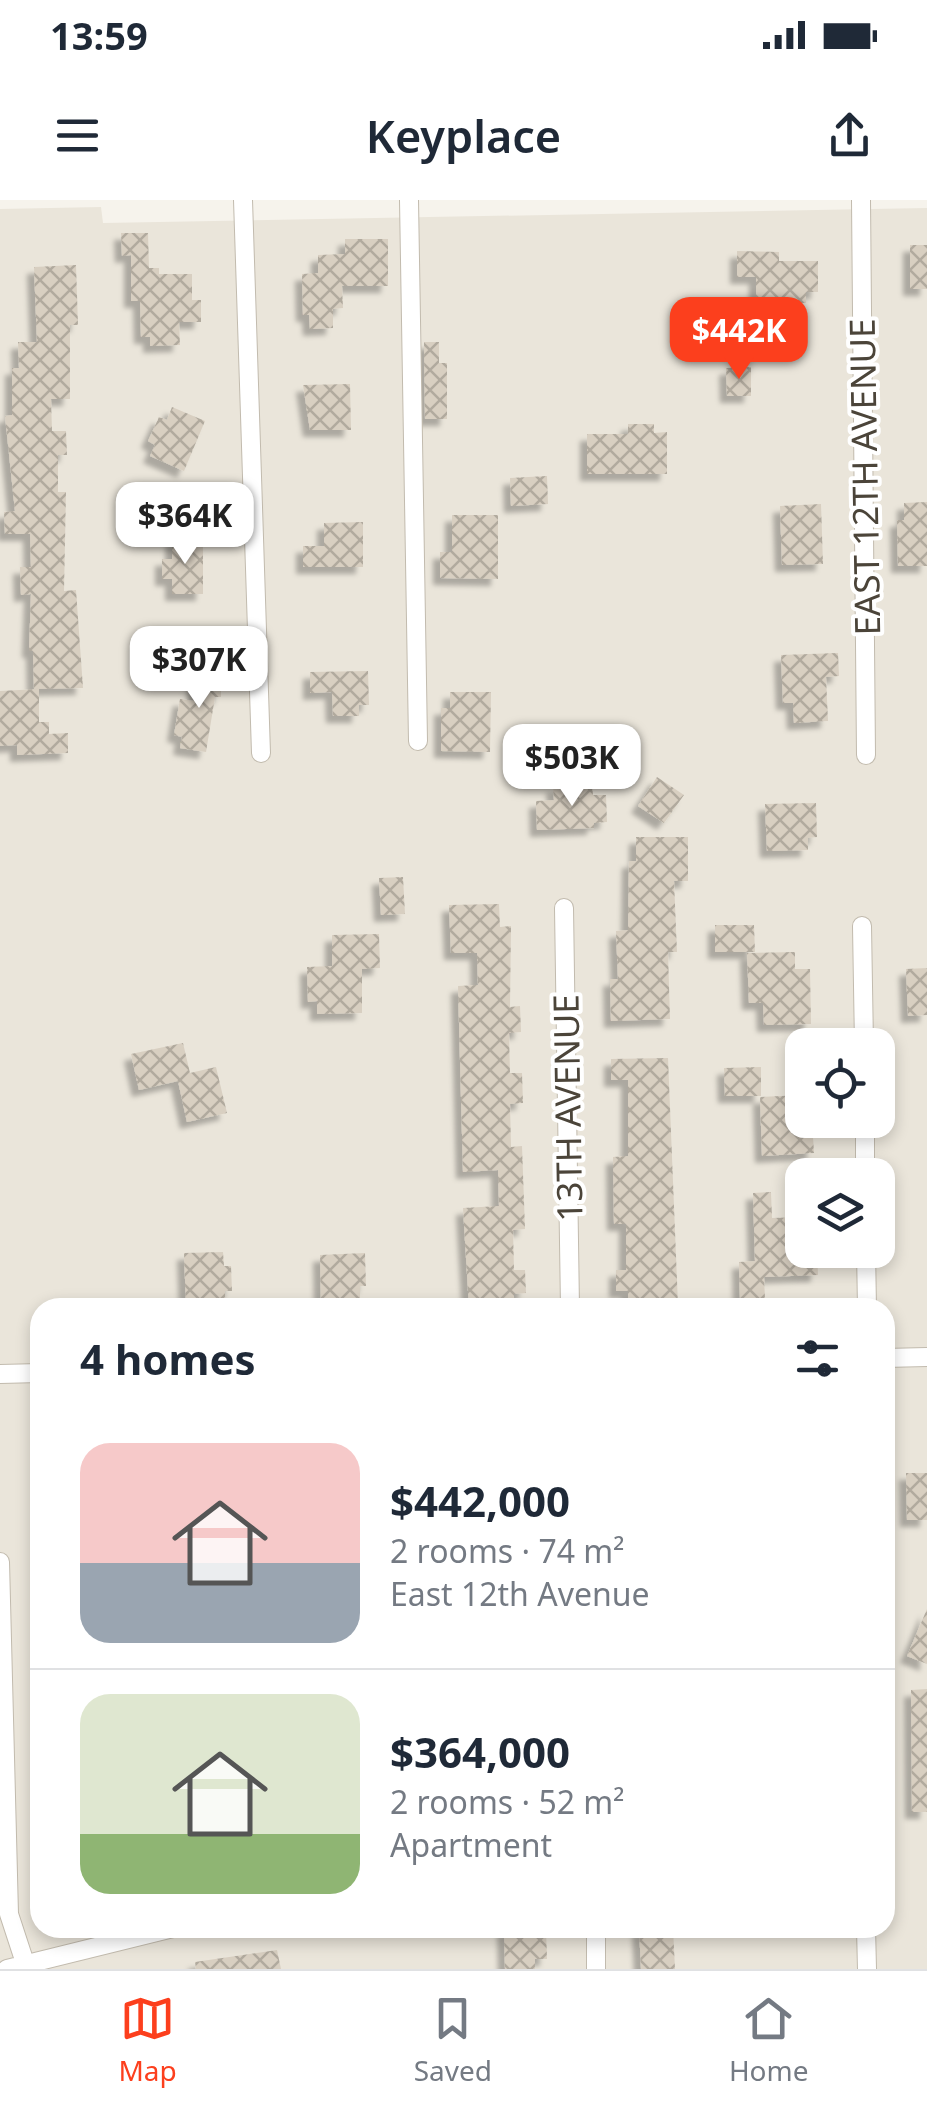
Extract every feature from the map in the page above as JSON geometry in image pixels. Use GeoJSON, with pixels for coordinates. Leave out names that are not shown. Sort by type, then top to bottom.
{"type":"FeatureCollection","features":[{"type":"Feature","properties":{"kind":"street"},"geometry":{"type":"LineString","coordinates":[[242,200],[261,753]]}},
{"type":"Feature","properties":{"kind":"street"},"geometry":{"type":"LineString","coordinates":[[409,200],[418,741]]}},
{"type":"Feature","properties":{"kind":"street","name":"EAST 12TH AVENUE"},"geometry":{"type":"LineString","coordinates":[[861,200],[866,755]]}},
{"type":"Feature","properties":{"kind":"street","name":"13TH AVENUE"},"geometry":{"type":"LineString","coordinates":[[564,908],[570,1298]]}},
{"type":"Feature","properties":{"kind":"street"},"geometry":{"type":"LineString","coordinates":[[862,926],[864,1028]]}},
{"type":"Feature","properties":{"kind":"street"},"geometry":{"type":"LineString","coordinates":[[866,1268],[867,1298]]}},
{"type":"Feature","properties":{"kind":"street"},"geometry":{"type":"LineString","coordinates":[[895,1358],[927,1357]]}},
{"type":"Feature","properties":{"kind":"street"},"geometry":{"type":"LineString","coordinates":[[0,1374],[30,1373]]}},
{"type":"Feature","properties":{"kind":"street"},"geometry":{"type":"LineString","coordinates":[[0,1562],[9,1914],[20,1967],[134,1938]]}},
{"type":"Feature","properties":{"kind":"street"},"geometry":{"type":"LineString","coordinates":[[596,1938],[596,1969]]}},
{"type":"Feature","properties":{"kind":"street"},"geometry":{"type":"LineString","coordinates":[[866,1938],[868,1969]]}},
{"type":"Feature","properties":{"kind":"shaded area"},"geometry":{"type":"Polygon","coordinates":[[[101,207],[103,223],[927,208],[927,1969],[0,1969],[0,209],[101,207]]]}},
{"type":"Feature","properties":{"kind":"building"},"geometry":{"type":"Polygon","coordinates":[[[121,233],[148,233],[149,268],[159,268],[159,274],[192,274],[192,300],[201,300],[201,322],[179,322],[180,345],[150,346],[150,337],[141,337],[140,301],[131,301],[131,255],[122,256],[121,233]]]}},
{"type":"Feature","properties":{"kind":"building"},"geometry":{"type":"Polygon","coordinates":[[[345,239],[388,239],[388,286],[342,286],[343,308],[333,309],[333,328],[310,329],[309,315],[303,315],[302,274],[318,273],[318,255],[345,254],[345,239]]]}},
{"type":"Feature","properties":{"kind":"building"},"geometry":{"type":"Polygon","coordinates":[[[910,245],[927,245],[927,289],[910,289],[910,245]]]}},
{"type":"Feature","properties":{"kind":"building"},"geometry":{"type":"Polygon","coordinates":[[[737,251],[779,252],[779,261],[818,261],[818,292],[806,292],[806,303],[756,302],[756,277],[737,277],[737,251]]]}},
{"type":"Feature","properties":{"kind":"building"},"geometry":{"type":"Polygon","coordinates":[[[76,265],[78,325],[70,325],[70,399],[51,399],[52,431],[66,431],[67,455],[58,455],[58,492],[66,492],[64,591],[76,590],[83,688],[34,689],[33,651],[29,651],[31,594],[21,595],[20,567],[31,567],[30,534],[5,534],[4,512],[15,511],[5,416],[12,415],[12,368],[19,368],[18,342],[37,342],[34,267],[76,265]]]}},
{"type":"Feature","properties":{"kind":"building"},"geometry":{"type":"Polygon","coordinates":[[[424,342],[439,342],[439,363],[447,363],[447,419],[425,419],[424,342]]]}},
{"type":"Feature","properties":{"kind":"building"},"geometry":{"type":"Polygon","coordinates":[[[751,367],[751,396],[727,396],[726,368],[751,367]]]}},
{"type":"Feature","properties":{"kind":"building"},"geometry":{"type":"Polygon","coordinates":[[[350,384],[351,430],[310,430],[303,385],[350,384]]]}},
{"type":"Feature","properties":{"kind":"building"},"geometry":{"type":"Polygon","coordinates":[[[172,407],[205,421],[184,471],[150,456],[155,445],[148,441],[159,417],[167,420],[172,407]]]}},
{"type":"Feature","properties":{"kind":"building"},"geometry":{"type":"Polygon","coordinates":[[[628,424],[654,424],[654,433],[667,432],[667,474],[587,474],[587,434],[628,434],[628,424]]]}},
{"type":"Feature","properties":{"kind":"building"},"geometry":{"type":"Polygon","coordinates":[[[547,476],[548,504],[511,506],[510,478],[547,476]]]}},
{"type":"Feature","properties":{"kind":"building"},"geometry":{"type":"Polygon","coordinates":[[[927,502],[927,566],[898,566],[897,520],[904,520],[904,503],[927,502]]]}},
{"type":"Feature","properties":{"kind":"building"},"geometry":{"type":"Polygon","coordinates":[[[821,504],[823,564],[782,565],[780,506],[821,504]]]}},
{"type":"Feature","properties":{"kind":"building"},"geometry":{"type":"Polygon","coordinates":[[[452,515],[498,515],[498,579],[440,578],[440,552],[452,552],[452,515]]]}},
{"type":"Feature","properties":{"kind":"building"},"geometry":{"type":"Polygon","coordinates":[[[363,522],[363,567],[303,567],[303,546],[324,546],[324,523],[363,522]]]}},
{"type":"Feature","properties":{"kind":"building"},"geometry":{"type":"Polygon","coordinates":[[[203,538],[203,594],[172,594],[172,579],[162,579],[162,559],[172,559],[172,539],[203,538]]]}},
{"type":"Feature","properties":{"kind":"building"},"geometry":{"type":"Polygon","coordinates":[[[838,653],[839,676],[826,677],[828,721],[794,723],[793,703],[783,703],[781,655],[838,653]]]}},
{"type":"Feature","properties":{"kind":"building"},"geometry":{"type":"Polygon","coordinates":[[[195,670],[221,671],[221,697],[215,697],[206,752],[180,748],[182,737],[174,735],[180,699],[194,701],[195,670]]]}},
{"type":"Feature","properties":{"kind":"building"},"geometry":{"type":"Polygon","coordinates":[[[368,671],[369,705],[359,705],[359,716],[333,716],[332,692],[310,693],[310,672],[368,671]]]}},
{"type":"Feature","properties":{"kind":"building"},"geometry":{"type":"Polygon","coordinates":[[[39,689],[39,722],[49,722],[49,734],[68,733],[68,753],[17,755],[17,745],[0,746],[0,691],[39,689]]]}},
{"type":"Feature","properties":{"kind":"building"},"geometry":{"type":"Polygon","coordinates":[[[450,692],[491,692],[490,752],[441,751],[441,708],[450,708],[450,692]]]}},
{"type":"Feature","properties":{"kind":"building"},"geometry":{"type":"Polygon","coordinates":[[[657,777],[684,795],[664,823],[638,806],[657,777]]]}},
{"type":"Feature","properties":{"kind":"building"},"geometry":{"type":"Polygon","coordinates":[[[592,785],[593,795],[606,795],[607,822],[594,823],[594,828],[537,830],[536,801],[554,800],[553,786],[592,785]]]}},
{"type":"Feature","properties":{"kind":"building"},"geometry":{"type":"Polygon","coordinates":[[[816,803],[817,837],[808,838],[808,850],[767,851],[765,804],[816,803]]]}},
{"type":"Feature","properties":{"kind":"building"},"geometry":{"type":"Polygon","coordinates":[[[636,837],[688,837],[688,881],[674,881],[677,952],[668,952],[670,1019],[611,1021],[610,979],[618,979],[616,931],[628,930],[629,861],[636,861],[636,837]]]}},
{"type":"Feature","properties":{"kind":"building"},"geometry":{"type":"Polygon","coordinates":[[[403,877],[405,914],[381,915],[379,878],[403,877]]]}},
{"type":"Feature","properties":{"kind":"building"},"geometry":{"type":"Polygon","coordinates":[[[499,904],[500,927],[511,926],[510,1007],[520,1006],[521,1032],[509,1033],[510,1073],[522,1073],[523,1103],[510,1104],[511,1147],[522,1146],[525,1229],[513,1230],[514,1270],[525,1270],[526,1293],[514,1294],[514,1298],[468,1298],[463,1208],[499,1206],[498,1170],[463,1172],[458,986],[478,985],[477,953],[451,953],[449,905],[499,904]]]}},
{"type":"Feature","properties":{"kind":"building"},"geometry":{"type":"Polygon","coordinates":[[[715,925],[754,925],[755,952],[715,952],[715,925]]]}},
{"type":"Feature","properties":{"kind":"building"},"geometry":{"type":"Polygon","coordinates":[[[379,934],[380,968],[362,969],[362,1013],[317,1014],[317,1001],[308,1002],[307,967],[332,966],[332,935],[379,934]]]}},
{"type":"Feature","properties":{"kind":"building"},"geometry":{"type":"Polygon","coordinates":[[[795,952],[795,969],[810,969],[811,1024],[764,1025],[763,1003],[749,1003],[747,953],[795,952]]]}},
{"type":"Feature","properties":{"kind":"building"},"geometry":{"type":"Polygon","coordinates":[[[927,968],[927,1015],[908,1016],[906,969],[927,968]]]}},
{"type":"Feature","properties":{"kind":"building"},"geometry":{"type":"Polygon","coordinates":[[[183,1043],[190,1073],[216,1067],[227,1113],[187,1122],[178,1081],[139,1090],[131,1054],[183,1043]]]}},
{"type":"Feature","properties":{"kind":"building"},"geometry":{"type":"Polygon","coordinates":[[[668,1058],[678,1298],[628,1298],[628,1291],[616,1291],[616,1270],[626,1270],[626,1224],[614,1224],[613,1157],[628,1156],[628,1080],[611,1080],[611,1059],[668,1058]]]}},
{"type":"Feature","properties":{"kind":"building"},"geometry":{"type":"Polygon","coordinates":[[[761,1067],[761,1096],[725,1096],[724,1068],[761,1067]]]}},
{"type":"Feature","properties":{"kind":"building"},"geometry":{"type":"Polygon","coordinates":[[[785,1096],[785,1138],[813,1138],[814,1153],[762,1156],[760,1097],[785,1096]]]}},
{"type":"Feature","properties":{"kind":"building"},"geometry":{"type":"Polygon","coordinates":[[[771,1192],[772,1218],[785,1218],[785,1268],[818,1268],[818,1275],[764,1277],[765,1298],[740,1298],[739,1262],[755,1261],[753,1193],[771,1192]]]}},
{"type":"Feature","properties":{"kind":"building"},"geometry":{"type":"Polygon","coordinates":[[[223,1252],[224,1266],[231,1266],[232,1291],[225,1291],[225,1298],[186,1298],[184,1253],[223,1252]]]}},
{"type":"Feature","properties":{"kind":"building"},"geometry":{"type":"Polygon","coordinates":[[[365,1253],[366,1286],[360,1286],[360,1298],[321,1298],[320,1255],[365,1253]]]}},
{"type":"Feature","properties":{"kind":"building"},"geometry":{"type":"Polygon","coordinates":[[[906,1473],[927,1473],[927,1520],[907,1520],[906,1473]]]}},
{"type":"Feature","properties":{"kind":"building"},"geometry":{"type":"Polygon","coordinates":[[[927,1609],[927,1664],[907,1656],[927,1609]]]}},
{"type":"Feature","properties":{"kind":"building"},"geometry":{"type":"Polygon","coordinates":[[[927,1689],[927,1812],[912,1812],[911,1690],[927,1689]]]}},
{"type":"Feature","properties":{"kind":"building"},"geometry":{"type":"Polygon","coordinates":[[[504,1938],[546,1938],[547,1959],[535,1959],[535,1969],[505,1969],[504,1938]]]}},
{"type":"Feature","properties":{"kind":"building"},"geometry":{"type":"Polygon","coordinates":[[[639,1938],[673,1938],[675,1969],[641,1969],[639,1938]]]}},
{"type":"Feature","properties":{"kind":"building"},"geometry":{"type":"Polygon","coordinates":[[[277,1950],[281,1969],[196,1969],[195,1962],[277,1950]]]}}]}
